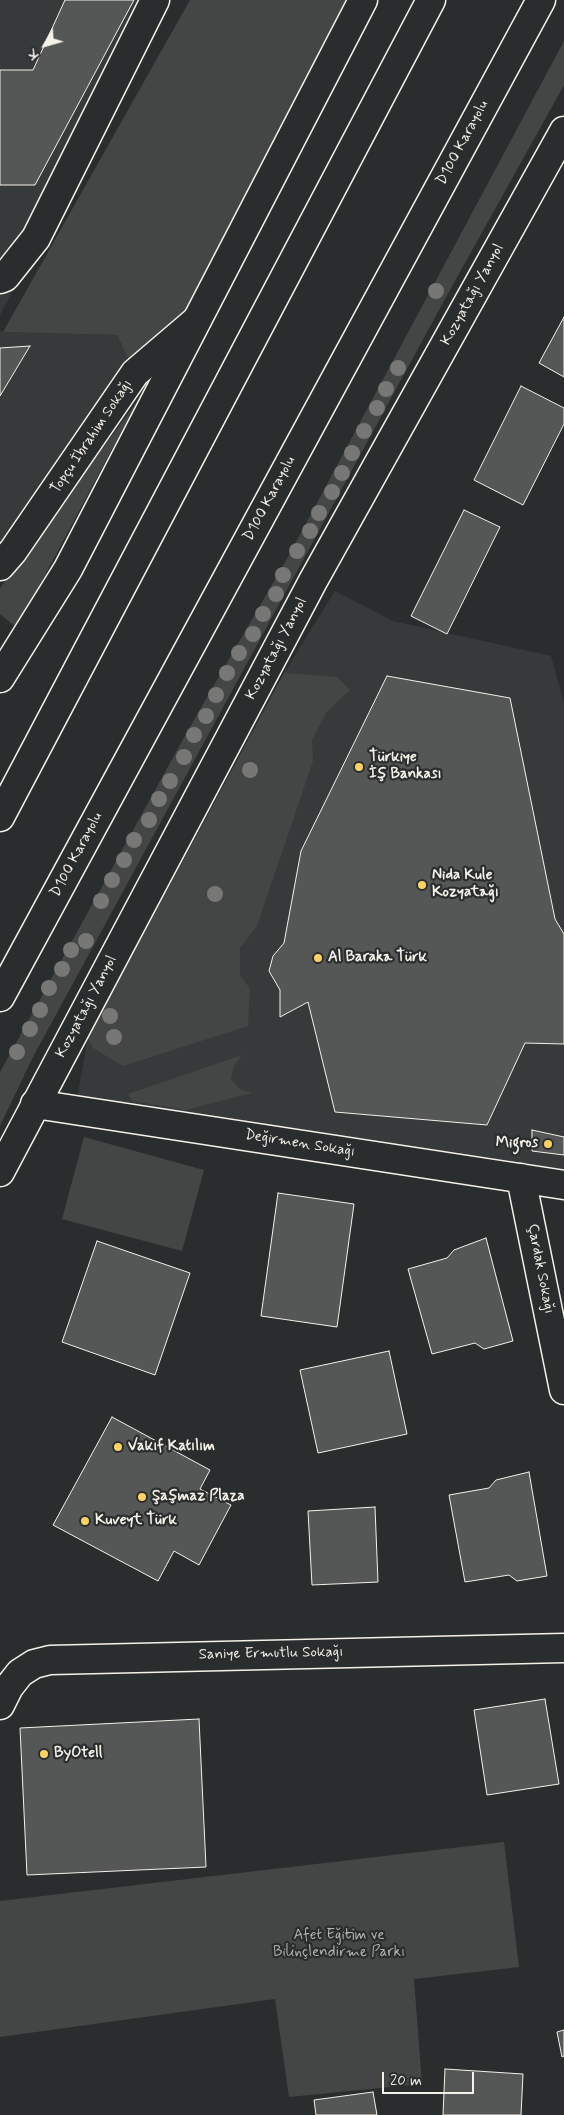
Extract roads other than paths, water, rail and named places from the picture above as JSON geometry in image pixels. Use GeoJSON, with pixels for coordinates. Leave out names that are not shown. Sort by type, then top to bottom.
{"type":"FeatureCollection","features":[{"type":"Feature","properties":{"kind":"main road"},"geometry":{"type":"LineString","coordinates":[[0,279],[5,277],[36,238],[155,0]]}},
{"type":"Feature","properties":{"kind":"main road"},"geometry":{"type":"LineString","coordinates":[[0,678],[68,569],[363,0]]}},
{"type":"Feature","properties":{"kind":"main road"},"geometry":{"type":"LineString","coordinates":[[0,817],[431,0]]}},
{"type":"Feature","properties":{"kind":"main road","name":"D100 Karayolu"},"geometry":{"type":"LineString","coordinates":[[0,997],[541,0]]}},
{"type":"Feature","properties":{"kind":"main road","name":"Kozyatağı Yanyol"},"geometry":{"type":"LineString","coordinates":[[0,1172],[313,581],[564,132]]}},
{"type":"Feature","properties":{"kind":"main road","name":"Topçu İbrahim Sokağı"},"geometry":{"type":"LineString","coordinates":[[0,566],[24,536],[135,373],[196,320]]}},
{"type":"Feature","properties":{"kind":"main road","name":"Değirmen Sokağı"},"geometry":{"type":"LineString","coordinates":[[35,1104],[564,1185]]}},
{"type":"Feature","properties":{"kind":"main road","name":"Çardak Sokağı"},"geometry":{"type":"LineString","coordinates":[[521,1178],[564,1390]]}},
{"type":"Feature","properties":{"kind":"main road","name":"Saniye Ermutlu Sokağı"},"geometry":{"type":"LineString","coordinates":[[0,1705],[9,1687],[20,1673],[34,1664],[50,1660],[564,1648]]}},
{"type":"Feature","properties":{"kind":"place","name":"Türkiye İş Bankası"},"geometry":{"type":"Point","coordinates":[359,767]}},
{"type":"Feature","properties":{"kind":"place","name":"Nida Kule Kozyatağı"},"geometry":{"type":"Point","coordinates":[422,885]}},
{"type":"Feature","properties":{"kind":"place","name":"Al Baraka Türk"},"geometry":{"type":"Point","coordinates":[318,958]}},
{"type":"Feature","properties":{"kind":"place","name":"Migros"},"geometry":{"type":"Point","coordinates":[548,1144]}},
{"type":"Feature","properties":{"kind":"place","name":"Vakıf Katılım"},"geometry":{"type":"Point","coordinates":[118,1447]}},
{"type":"Feature","properties":{"kind":"place","name":"Şaşmaz Plaza"},"geometry":{"type":"Point","coordinates":[142,1497]}},
{"type":"Feature","properties":{"kind":"place","name":"Kuveyt Türk"},"geometry":{"type":"Point","coordinates":[85,1521]}},
{"type":"Feature","properties":{"kind":"place","name":"ByOtell"},"geometry":{"type":"Point","coordinates":[44,1754]}},
{"type":"Feature","properties":{"kind":"park label","name":"Afet Eğitim ve Bilinçlendirme Parkı"},"geometry":{"type":"Point","coordinates":[339,1944]}}]}
